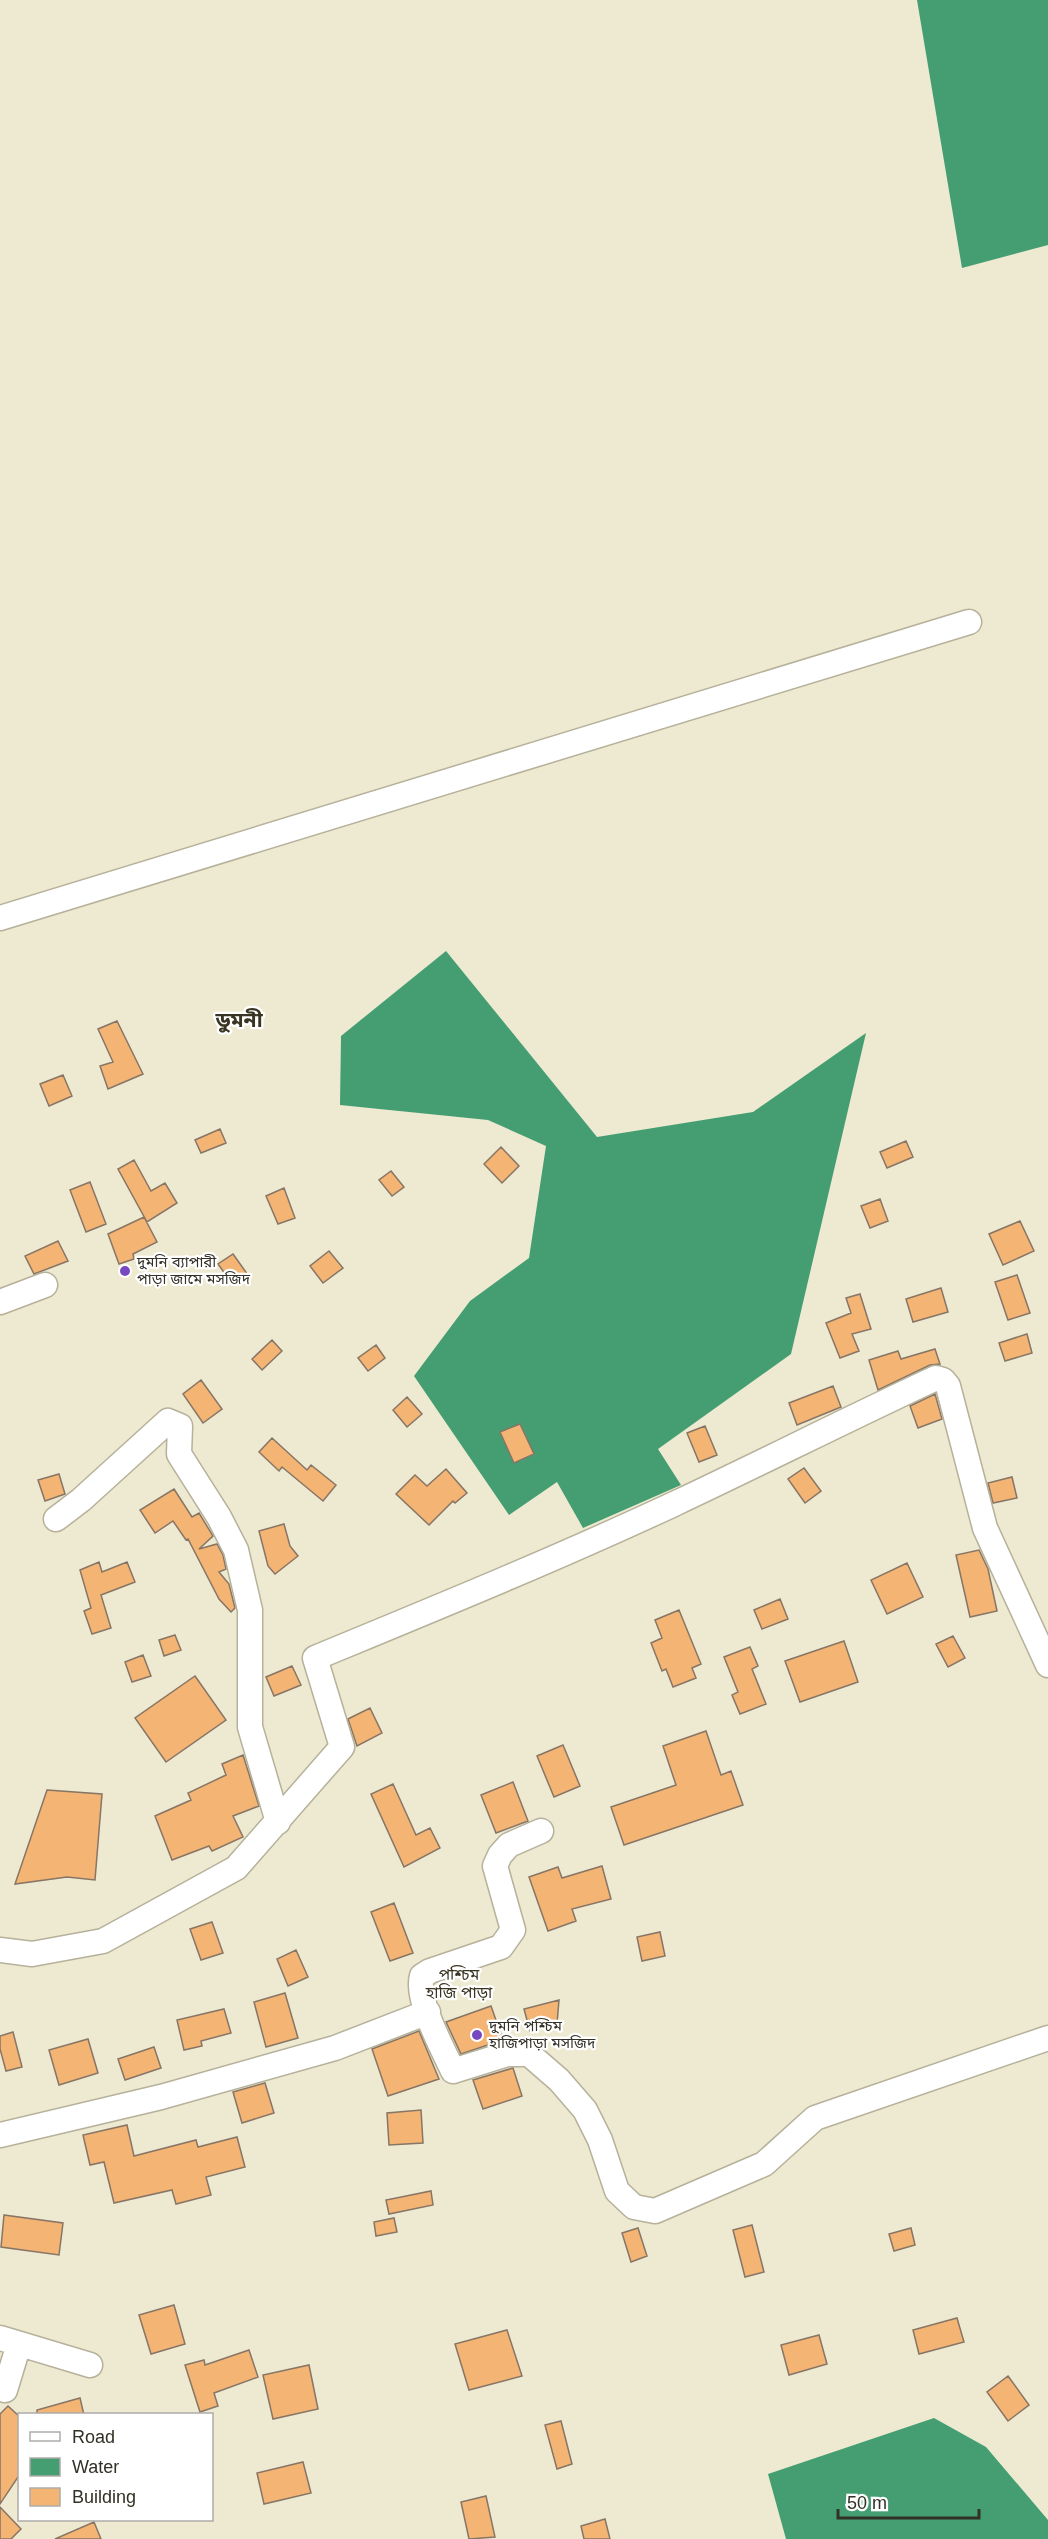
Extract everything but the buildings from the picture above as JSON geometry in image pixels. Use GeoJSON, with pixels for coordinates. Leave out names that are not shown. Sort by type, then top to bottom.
{"type":"FeatureCollection","features":[{"type":"Feature","properties":{"kind":"street"},"geometry":{"type":"LineString","coordinates":[[0,918],[969,622]]}},
{"type":"Feature","properties":{"kind":"street"},"geometry":{"type":"LineString","coordinates":[[0,1302],[45,1285]]}},
{"type":"Feature","properties":{"kind":"street"},"geometry":{"type":"LineString","coordinates":[[0,1950],[32,1954],[103,1941],[236,1868],[342,1747],[315,1658],[513,1577],[675,1503],[810,1436],[936,1378],[944,1380],[948,1386],[985,1528],[1048,1665]]}},
{"type":"Feature","properties":{"kind":"street"},"geometry":{"type":"LineString","coordinates":[[56,1519],[81,1500],[168,1421],[180,1426],[178,1454],[219,1517],[236,1550],[249,1610],[250,1727],[278,1822]]}},
{"type":"Feature","properties":{"kind":"street"},"geometry":{"type":"LineString","coordinates":[[541,1831],[509,1845],[500,1855],[495,1866],[513,1930],[501,1947],[430,1971],[422,1976],[420,1984],[428,2012],[453,2071],[507,2054],[529,2055],[559,2080],[585,2110],[595,2130],[617,2191],[634,2207],[655,2211],[764,2164],[815,2118],[1048,2038]]}},
{"type":"Feature","properties":{"kind":"street"},"geometry":{"type":"LineString","coordinates":[[0,2135],[160,2097],[335,2048],[428,2012]]}},
{"type":"Feature","properties":{"kind":"street"},"geometry":{"type":"LineString","coordinates":[[5,2390],[10,2341],[90,2365]]}},
{"type":"Feature","properties":{"kind":"water"},"geometry":{"type":"Polygon","coordinates":[[[917,0],[1048,0],[1048,245],[962,268],[917,0]]]}},
{"type":"Feature","properties":{"kind":"water"},"geometry":{"type":"Polygon","coordinates":[[[446,951],[597,1137],[753,1112],[866,1033],[791,1354],[658,1449],[681,1485],[583,1528],[557,1482],[509,1515],[414,1376],[470,1301],[529,1258],[546,1146],[488,1120],[340,1105],[341,1036],[446,951]]]}},
{"type":"Feature","properties":{"kind":"water"},"geometry":{"type":"Polygon","coordinates":[[[934,2418],[986,2447],[1048,2520],[1048,2539],[786,2539],[768,2474],[934,2418]]]}},
{"type":"Feature","properties":{"kind":"place","name":"দুমনি ব্যাপারী পাড়া জামে মসজিদ"},"geometry":{"type":"Point","coordinates":[125,1271]}},
{"type":"Feature","properties":{"kind":"place","name":"দুমনি পশ্চিম হাজিপাড়া মসজিদ"},"geometry":{"type":"Point","coordinates":[477,2035]}},
{"type":"Feature","properties":{"kind":"district","name":"ডুমনী"},"geometry":{"type":"Point","coordinates":[239,1020]}},
{"type":"Feature","properties":{"kind":"district","name":"পশ্চিম হাজি পাড়া"},"geometry":{"type":"Point","coordinates":[459,1983]}}]}
